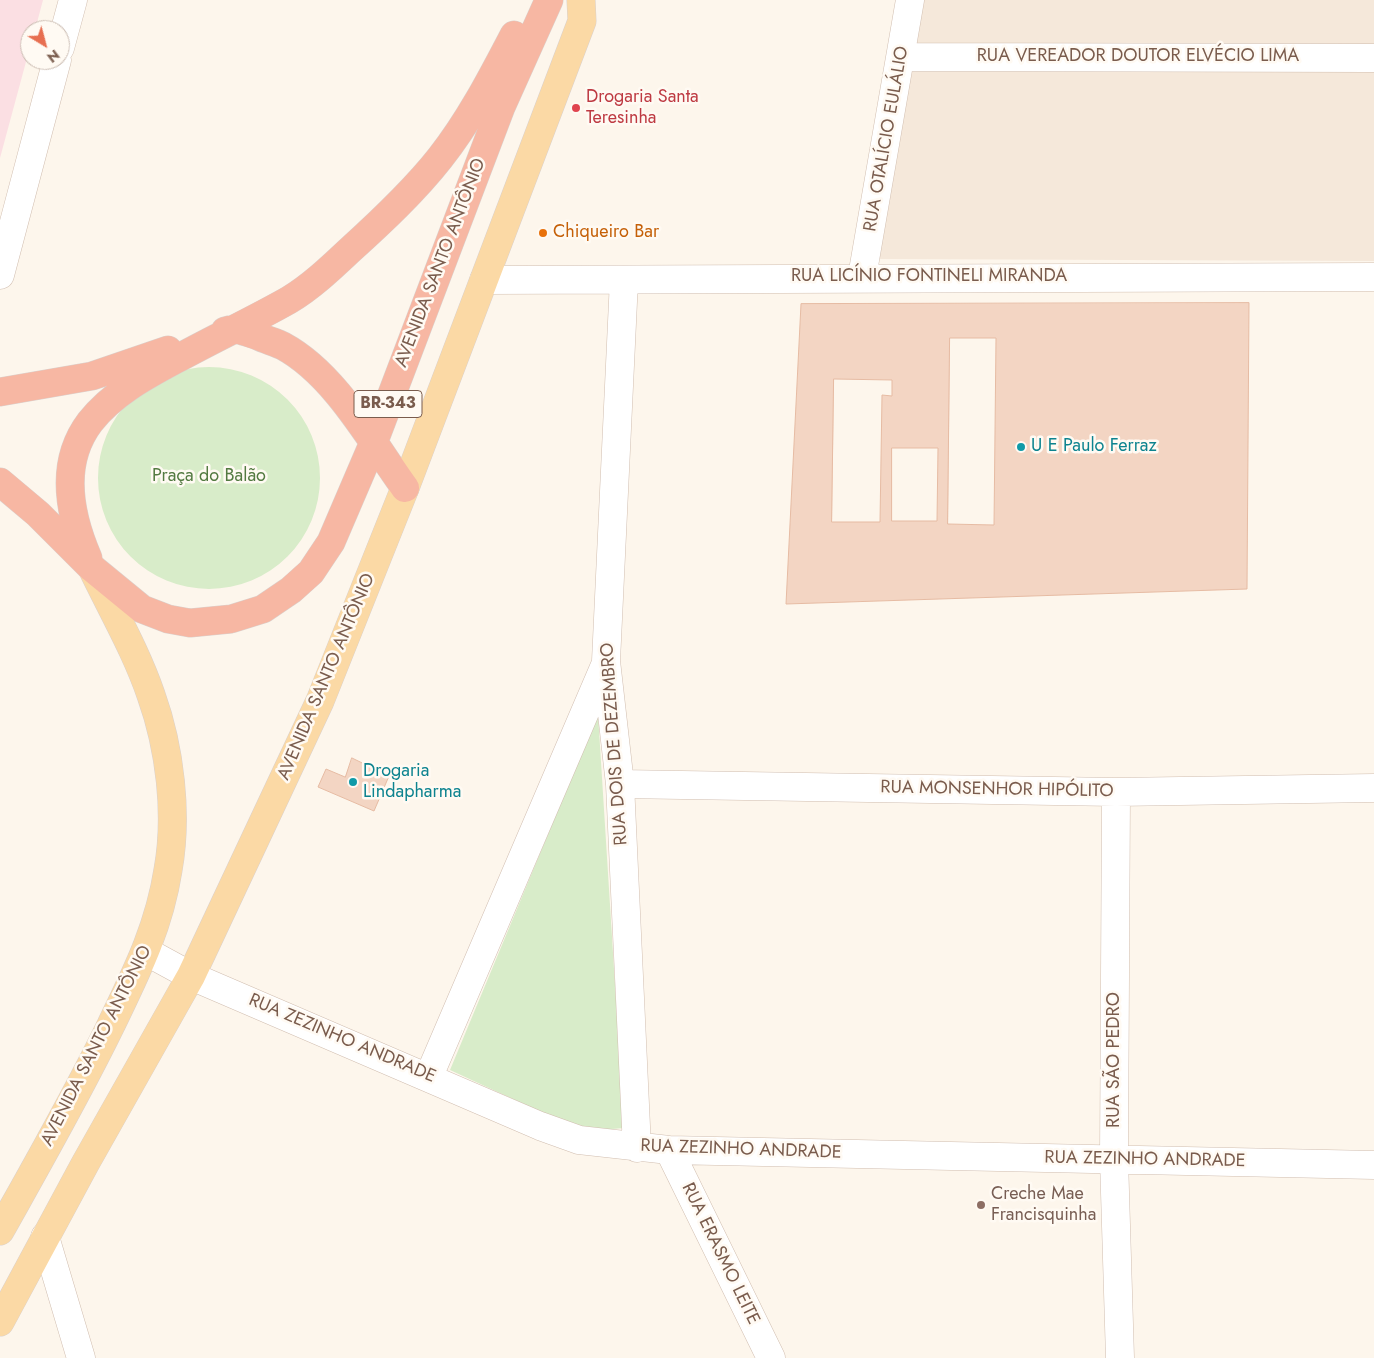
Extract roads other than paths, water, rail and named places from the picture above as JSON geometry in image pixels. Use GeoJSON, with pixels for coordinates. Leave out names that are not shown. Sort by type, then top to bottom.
{"type":"FeatureCollection","features":[{"type":"Feature","properties":{"kind":"highway","name":"AVENIDA SANTO ANTÔNIO"},"geometry":{"type":"LineString","coordinates":[[235,328],[291,299],[333,265],[383,220],[440,158],[479,101],[532,0]]}},
{"type":"Feature","properties":{"kind":"highway","name":"AVENIDA SANTO ANTÔNIO"},"geometry":{"type":"LineString","coordinates":[[92,568],[142,608],[168,620],[190,622],[232,619],[263,609],[291,590],[311,572],[331,542],[373,444],[501,107],[549,0]]}},
{"type":"Feature","properties":{"kind":"highway"},"geometry":{"type":"LineString","coordinates":[[92,568],[76,530],[71,512],[69,476],[75,450],[90,422],[112,399],[148,375],[235,328]]}},
{"type":"Feature","properties":{"kind":"highway"},"geometry":{"type":"LineString","coordinates":[[0,392],[92,376],[235,328],[283,346],[303,360],[348,407],[405,488]]}},
{"type":"Feature","properties":{"kind":"highway","name":"BR-343"},"geometry":{"type":"LineString","coordinates":[[0,482],[38,514],[92,568]]}},
{"type":"Feature","properties":{"kind":"main road","name":"AVENIDA SANTO ANTÔNIO"},"geometry":{"type":"LineString","coordinates":[[3,1308],[45,1237],[191,976],[320,700],[405,488],[582,21],[581,0]]}},
{"type":"Feature","properties":{"kind":"main road","name":"AVENIDA SANTO ANTÔNIO"},"geometry":{"type":"LineString","coordinates":[[0,1231],[88,1072],[146,952],[169,868],[170,782],[162,732],[151,695],[134,653],[92,568]]}},
{"type":"Feature","properties":{"kind":"street"},"geometry":{"type":"LineString","coordinates":[[68,20],[73,0]]}},
{"type":"Feature","properties":{"kind":"street","name":"RUA OTALÍCIO EULÁLIO"},"geometry":{"type":"LineString","coordinates":[[862,277],[902,57],[910,0]]}},
{"type":"Feature","properties":{"kind":"street","name":"RUA VEREADOR DOUTOR ELVÉCIO LIMA"},"geometry":{"type":"LineString","coordinates":[[902,57],[1374,58]]}},
{"type":"Feature","properties":{"kind":"street"},"geometry":{"type":"LineString","coordinates":[[0,275],[9,203],[54,70]]}},
{"type":"Feature","properties":{"kind":"street","name":"RUA LICÍNIO FONTINELI MIRANDA"},"geometry":{"type":"LineString","coordinates":[[484,280],[862,277],[1374,277]]}},
{"type":"Feature","properties":{"kind":"street","name":"RUA DOIS DE DEZEMBRO"},"geometry":{"type":"LineString","coordinates":[[624,280],[606,662],[620,784],[637,1148]]}},
{"type":"Feature","properties":{"kind":"street"},"geometry":{"type":"LineString","coordinates":[[429,1076],[606,662]]}},
{"type":"Feature","properties":{"kind":"street","name":"RUA MONSENHOR HIPÓLITO"},"geometry":{"type":"LineString","coordinates":[[620,784],[1116,792],[1374,788]]}},
{"type":"Feature","properties":{"kind":"street","name":"RUA SÃO PEDRO"},"geometry":{"type":"LineString","coordinates":[[1116,792],[1114,1159],[1120,1358]]}},
{"type":"Feature","properties":{"kind":"street","name":"RUA ZEZINHO ANDRADE"},"geometry":{"type":"LineString","coordinates":[[146,952],[191,976],[429,1076],[540,1126],[579,1140],[637,1148],[669,1150],[1374,1165]]}},
{"type":"Feature","properties":{"kind":"street","name":"RUA ERASMO LEITE"},"geometry":{"type":"LineString","coordinates":[[669,1150],[771,1358]]}},
{"type":"Feature","properties":{"kind":"street"},"geometry":{"type":"LineString","coordinates":[[45,1237],[81,1358]]}},
{"type":"Feature","properties":{"kind":"place","name":"Drogaria Santa Teresinha"},"geometry":{"type":"Point","coordinates":[576,108]}},
{"type":"Feature","properties":{"kind":"place","name":"Chiqueiro Bar"},"geometry":{"type":"Point","coordinates":[543,233]}},
{"type":"Feature","properties":{"kind":"place","name":"U E Paulo Ferraz"},"geometry":{"type":"Point","coordinates":[1021,447]}},
{"type":"Feature","properties":{"kind":"place","name":"Drogaria Lindapharma"},"geometry":{"type":"Point","coordinates":[353,782]}},
{"type":"Feature","properties":{"kind":"place","name":"Creche Mae Francisquinha"},"geometry":{"type":"Point","coordinates":[981,1205]}},
{"type":"Feature","properties":{"kind":"park label","name":"Praça do Balão"},"geometry":{"type":"Point","coordinates":[209,477]}}]}
